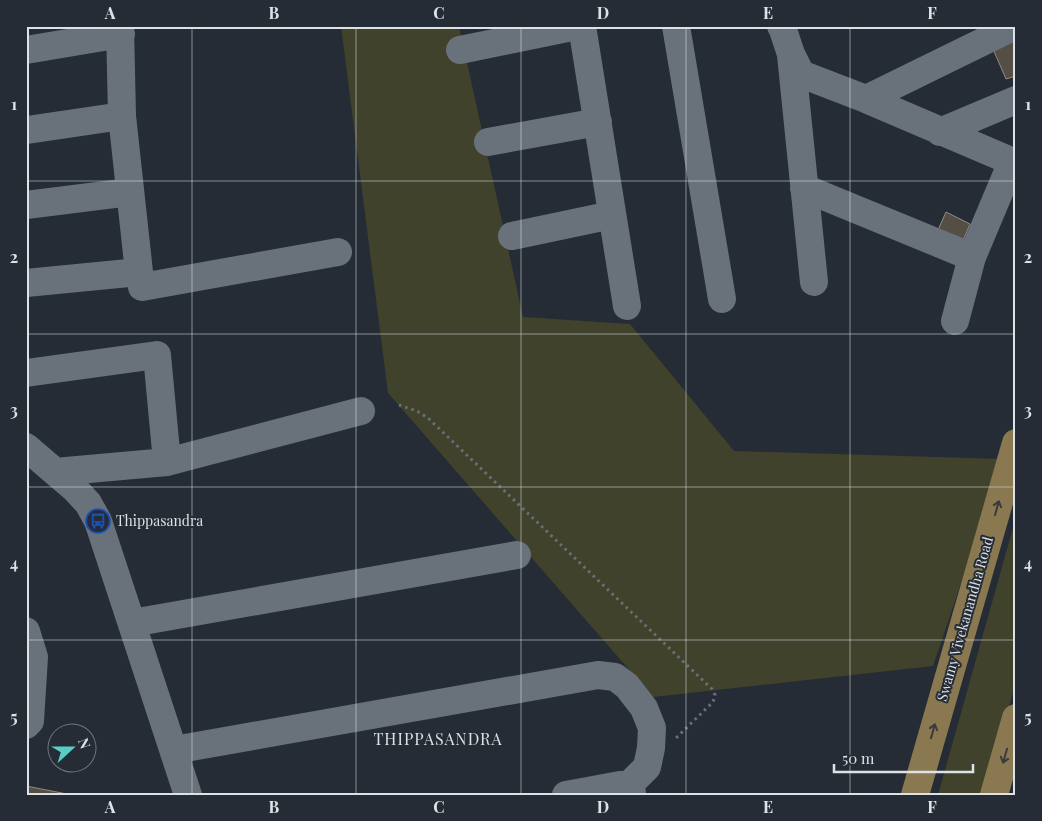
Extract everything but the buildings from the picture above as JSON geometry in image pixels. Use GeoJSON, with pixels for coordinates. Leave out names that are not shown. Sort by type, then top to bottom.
{"type":"FeatureCollection","features":[{"type":"Feature","properties":{"kind":"main road","name":"Swamy Vivekanandha Road"},"geometry":{"type":"LineString","coordinates":[[915,795],[1016,444]]}},
{"type":"Feature","properties":{"kind":"main road"},"geometry":{"type":"LineString","coordinates":[[994,795],[1016,718]]}},
{"type":"Feature","properties":{"kind":"street"},"geometry":{"type":"LineString","coordinates":[[460,50],[577,26]]}},
{"type":"Feature","properties":{"kind":"street"},"geometry":{"type":"LineString","coordinates":[[582,26],[627,306]]}},
{"type":"Feature","properties":{"kind":"street"},"geometry":{"type":"LineString","coordinates":[[676,26],[722,299]]}},
{"type":"Feature","properties":{"kind":"street"},"geometry":{"type":"LineString","coordinates":[[866,99],[1015,26]]}},
{"type":"Feature","properties":{"kind":"street"},"geometry":{"type":"LineString","coordinates":[[26,50],[120,30],[122,116],[142,287],[338,252]]}},
{"type":"Feature","properties":{"kind":"street"},"geometry":{"type":"LineString","coordinates":[[787,34],[801,74],[866,99],[1014,163],[972,257],[956,321]]}},
{"type":"Feature","properties":{"kind":"street"},"geometry":{"type":"LineString","coordinates":[[787,34],[814,282]]}},
{"type":"Feature","properties":{"kind":"street"},"geometry":{"type":"LineString","coordinates":[[940,132],[1016,100]]}},
{"type":"Feature","properties":{"kind":"street"},"geometry":{"type":"LineString","coordinates":[[27,130],[122,116]]}},
{"type":"Feature","properties":{"kind":"street"},"geometry":{"type":"LineString","coordinates":[[488,142],[598,122]]}},
{"type":"Feature","properties":{"kind":"street"},"geometry":{"type":"LineString","coordinates":[[804,188],[972,257]]}},
{"type":"Feature","properties":{"kind":"street"},"geometry":{"type":"LineString","coordinates":[[26,205],[130,192]]}},
{"type":"Feature","properties":{"kind":"street"},"geometry":{"type":"LineString","coordinates":[[512,236],[612,215]]}},
{"type":"Feature","properties":{"kind":"street"},"geometry":{"type":"LineString","coordinates":[[26,283],[139,272]]}},
{"type":"Feature","properties":{"kind":"street"},"geometry":{"type":"LineString","coordinates":[[26,373],[157,355],[167,462]]}},
{"type":"Feature","properties":{"kind":"street"},"geometry":{"type":"LineString","coordinates":[[55,472],[167,462],[361,412]]}},
{"type":"Feature","properties":{"kind":"street"},"geometry":{"type":"LineString","coordinates":[[26,447],[74,488],[88,503],[98,521],[188,795]]}},
{"type":"Feature","properties":{"kind":"street"},"geometry":{"type":"LineString","coordinates":[[132,623],[518,555]]}},
{"type":"Feature","properties":{"kind":"street"},"geometry":{"type":"LineString","coordinates":[[26,631],[30,657],[30,721],[26,725]]}},
{"type":"Feature","properties":{"kind":"street"},"geometry":{"type":"LineString","coordinates":[[174,750],[598,675],[615,677],[627,686],[644,708],[652,728],[652,748],[647,768],[632,789],[566,795]]}},
{"type":"Feature","properties":{"kind":"path"},"geometry":{"type":"LineString","coordinates":[[398,405],[418,411],[428,418],[712,689],[715,696],[713,702],[673,741]]}},
{"type":"Feature","properties":{"kind":"green space"},"geometry":{"type":"Polygon","coordinates":[[[341,26],[459,26],[523,317],[630,324],[734,451],[1003,459],[933,666],[653,697],[388,393],[341,26]]]}},
{"type":"Feature","properties":{"kind":"green space"},"geometry":{"type":"Polygon","coordinates":[[[1016,517],[1016,682],[984,795],[938,795],[1016,517]]]}},
{"type":"Feature","properties":{"kind":"place","name":"Thippasandra"},"geometry":{"type":"Point","coordinates":[98,521]}},
{"type":"Feature","properties":{"kind":"district","name":"THIPPASANDRA"},"geometry":{"type":"Point","coordinates":[438,739]}}]}
